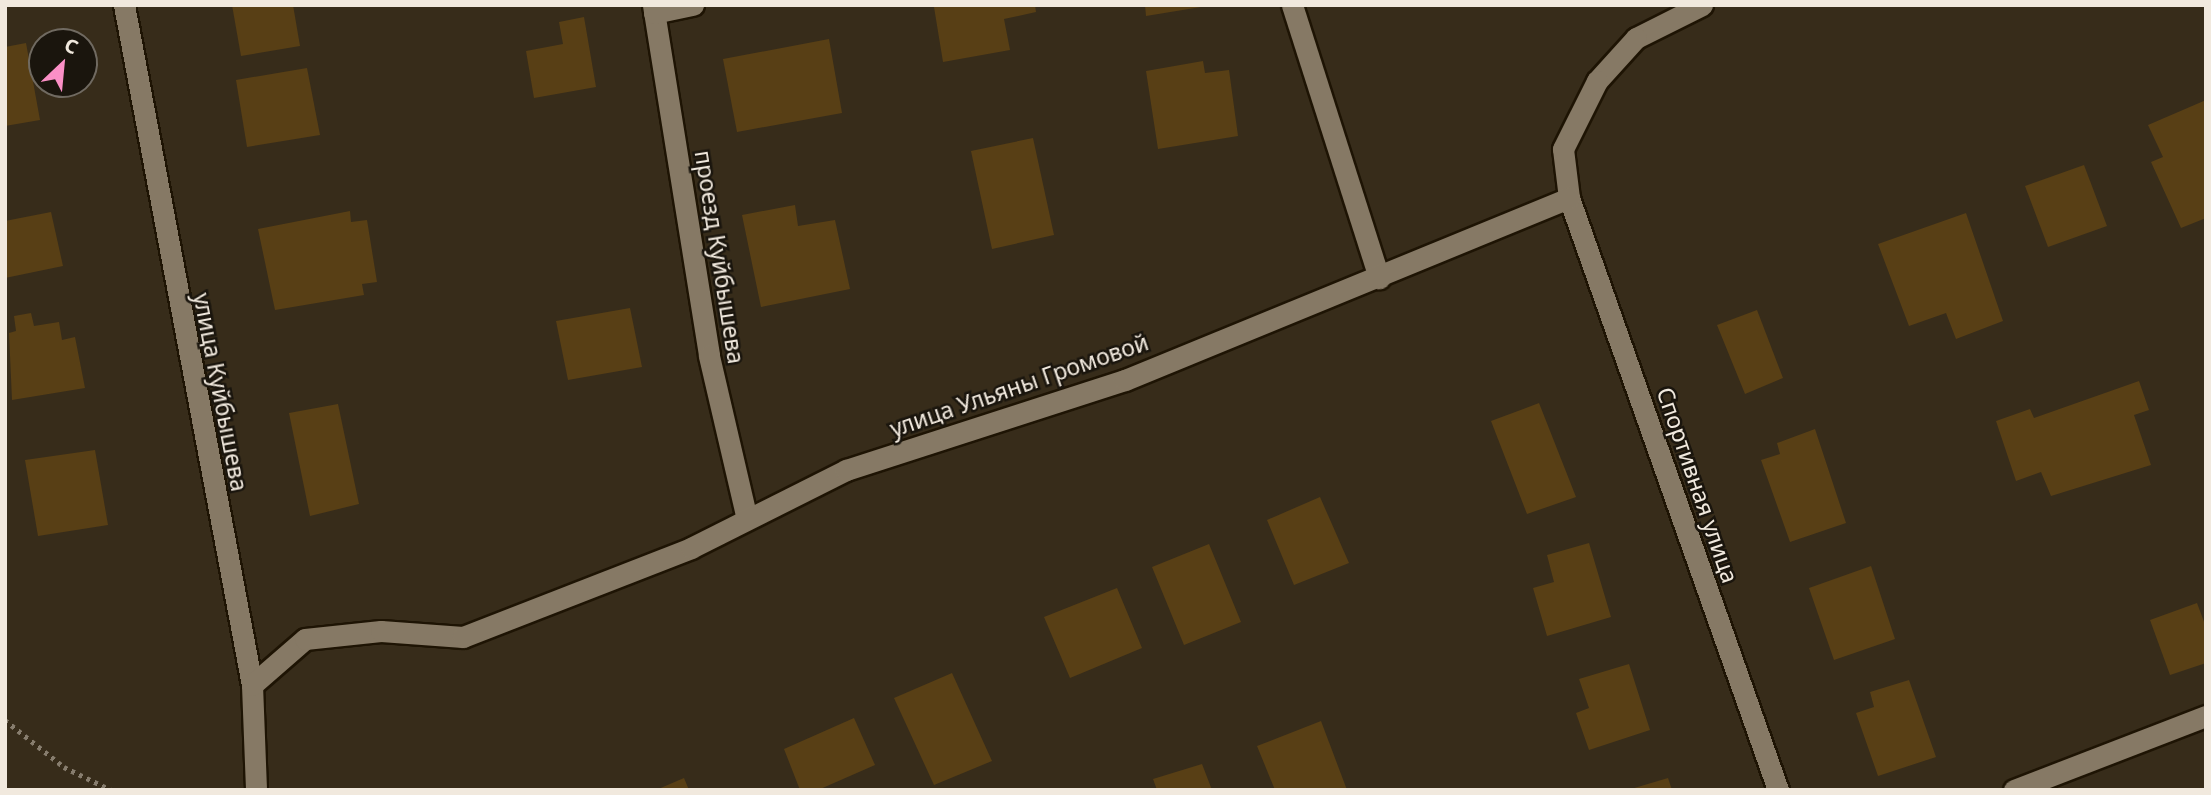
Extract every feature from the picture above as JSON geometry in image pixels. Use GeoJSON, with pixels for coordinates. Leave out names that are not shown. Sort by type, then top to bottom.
{"type":"FeatureCollection","features":[{"type":"Feature","properties":{"kind":"street","name":"улица Куйбышева"},"geometry":{"type":"LineString","coordinates":[[124,5],[252,685],[256,790]]}},
{"type":"Feature","properties":{"kind":"street"},"geometry":{"type":"LineString","coordinates":[[654,9],[693,5]]}},
{"type":"Feature","properties":{"kind":"street"},"geometry":{"type":"LineString","coordinates":[[1292,5],[1379,278]]}},
{"type":"Feature","properties":{"kind":"street"},"geometry":{"type":"LineString","coordinates":[[1569,198],[1563,149],[1597,81],[1636,38],[1702,5]]}},
{"type":"Feature","properties":{"kind":"street","name":"проезд Куйбышева"},"geometry":{"type":"LineString","coordinates":[[654,9],[709,356],[746,515]]}},
{"type":"Feature","properties":{"kind":"street","name":"улица Ульяны Громовой"},"geometry":{"type":"LineString","coordinates":[[252,685],[305,639],[381,631],[463,637],[691,548],[746,515],[846,470],[1125,380],[1569,198]]}},
{"type":"Feature","properties":{"kind":"street","name":"Спортивная улица"},"geometry":{"type":"LineString","coordinates":[[1569,198],[1778,790]]}},
{"type":"Feature","properties":{"kind":"street"},"geometry":{"type":"LineString","coordinates":[[2014,790],[2206,716]]}},
{"type":"Feature","properties":{"kind":"path"},"geometry":{"type":"LineString","coordinates":[[5,720],[64,767],[111,790]]}},
{"type":"Feature","properties":{"kind":"building"},"geometry":{"type":"Polygon","coordinates":[[[232,5],[293,5],[300,46],[241,56],[232,5]]]}},
{"type":"Feature","properties":{"kind":"building"},"geometry":{"type":"Polygon","coordinates":[[[1035,5],[1036,12],[1004,19],[1010,50],[943,62],[934,7],[1035,5]]]}},
{"type":"Feature","properties":{"kind":"building"},"geometry":{"type":"Polygon","coordinates":[[[1145,5],[1201,5],[1201,7],[1146,16],[1145,5]]]}},
{"type":"Feature","properties":{"kind":"building"},"geometry":{"type":"Polygon","coordinates":[[[584,17],[596,87],[534,98],[526,51],[563,44],[559,22],[584,17]]]}},
{"type":"Feature","properties":{"kind":"building"},"geometry":{"type":"Polygon","coordinates":[[[829,39],[842,113],[737,132],[723,59],[829,39]]]}},
{"type":"Feature","properties":{"kind":"building"},"geometry":{"type":"Polygon","coordinates":[[[26,43],[28,98],[36,98],[40,120],[5,126],[5,47],[26,43]]]}},
{"type":"Feature","properties":{"kind":"building"},"geometry":{"type":"Polygon","coordinates":[[[1203,61],[1205,73],[1229,70],[1238,136],[1158,149],[1146,71],[1203,61]]]}},
{"type":"Feature","properties":{"kind":"building"},"geometry":{"type":"Polygon","coordinates":[[[307,68],[320,135],[247,147],[236,80],[307,68]]]}},
{"type":"Feature","properties":{"kind":"building"},"geometry":{"type":"Polygon","coordinates":[[[2206,100],[2206,218],[2181,228],[2151,162],[2163,157],[2148,125],[2206,100]]]}},
{"type":"Feature","properties":{"kind":"building"},"geometry":{"type":"Polygon","coordinates":[[[1033,138],[1054,235],[992,249],[971,151],[1033,138]]]}},
{"type":"Feature","properties":{"kind":"building"},"geometry":{"type":"Polygon","coordinates":[[[2084,165],[2107,226],[2048,247],[2025,186],[2084,165]]]}},
{"type":"Feature","properties":{"kind":"building"},"geometry":{"type":"Polygon","coordinates":[[[795,205],[798,226],[835,220],[850,289],[761,307],[742,215],[795,205]]]}},
{"type":"Feature","properties":{"kind":"building"},"geometry":{"type":"Polygon","coordinates":[[[350,211],[351,222],[367,220],[377,282],[362,284],[364,295],[275,310],[258,229],[350,211]]]}},
{"type":"Feature","properties":{"kind":"building"},"geometry":{"type":"Polygon","coordinates":[[[51,212],[63,266],[5,278],[5,221],[51,212]]]}},
{"type":"Feature","properties":{"kind":"building"},"geometry":{"type":"Polygon","coordinates":[[[1966,213],[2003,321],[1956,339],[1946,313],[1909,326],[1878,244],[1966,213]]]}},
{"type":"Feature","properties":{"kind":"building"},"geometry":{"type":"Polygon","coordinates":[[[630,308],[642,367],[568,380],[556,321],[630,308]]]}},
{"type":"Feature","properties":{"kind":"building"},"geometry":{"type":"Polygon","coordinates":[[[1757,310],[1783,378],[1745,394],[1717,325],[1757,310]]]}},
{"type":"Feature","properties":{"kind":"building"},"geometry":{"type":"Polygon","coordinates":[[[31,313],[34,326],[59,322],[62,340],[75,337],[85,388],[12,400],[9,333],[16,331],[14,316],[31,313]]]}},
{"type":"Feature","properties":{"kind":"building"},"geometry":{"type":"Polygon","coordinates":[[[2139,381],[2149,410],[2134,415],[2151,465],[2051,496],[2041,472],[2016,481],[1996,421],[2030,409],[2034,418],[2139,381]]]}},
{"type":"Feature","properties":{"kind":"building"},"geometry":{"type":"Polygon","coordinates":[[[1539,403],[1576,497],[1527,514],[1491,421],[1539,403]]]}},
{"type":"Feature","properties":{"kind":"building"},"geometry":{"type":"Polygon","coordinates":[[[338,404],[359,504],[310,516],[289,413],[338,404]]]}},
{"type":"Feature","properties":{"kind":"building"},"geometry":{"type":"Polygon","coordinates":[[[1815,429],[1846,523],[1790,542],[1761,460],[1780,454],[1777,443],[1815,429]]]}},
{"type":"Feature","properties":{"kind":"building"},"geometry":{"type":"Polygon","coordinates":[[[95,450],[108,525],[38,536],[25,460],[95,450]]]}},
{"type":"Feature","properties":{"kind":"building"},"geometry":{"type":"Polygon","coordinates":[[[1320,497],[1349,563],[1294,585],[1267,520],[1320,497]]]}},
{"type":"Feature","properties":{"kind":"building"},"geometry":{"type":"Polygon","coordinates":[[[1589,543],[1611,617],[1547,636],[1533,588],[1554,582],[1547,555],[1589,543]]]}},
{"type":"Feature","properties":{"kind":"building"},"geometry":{"type":"Polygon","coordinates":[[[1209,544],[1241,622],[1184,645],[1152,567],[1209,544]]]}},
{"type":"Feature","properties":{"kind":"building"},"geometry":{"type":"Polygon","coordinates":[[[1871,566],[1895,639],[1834,660],[1809,588],[1871,566]]]}},
{"type":"Feature","properties":{"kind":"building"},"geometry":{"type":"Polygon","coordinates":[[[1117,588],[1142,648],[1070,678],[1044,617],[1117,588]]]}},
{"type":"Feature","properties":{"kind":"building"},"geometry":{"type":"Polygon","coordinates":[[[2197,603],[2206,627],[2206,663],[2170,675],[2150,620],[2197,603]]]}},
{"type":"Feature","properties":{"kind":"building"},"geometry":{"type":"Polygon","coordinates":[[[1629,664],[1650,730],[1589,750],[1576,713],[1589,708],[1579,679],[1629,664]]]}},
{"type":"Feature","properties":{"kind":"building"},"geometry":{"type":"Polygon","coordinates":[[[952,673],[992,761],[934,785],[894,698],[952,673]]]}},
{"type":"Feature","properties":{"kind":"building"},"geometry":{"type":"Polygon","coordinates":[[[1909,680],[1936,757],[1878,776],[1856,713],[1874,707],[1870,692],[1909,680]]]}},
{"type":"Feature","properties":{"kind":"building"},"geometry":{"type":"Polygon","coordinates":[[[854,718],[875,765],[818,790],[800,790],[784,749],[854,718]]]}},
{"type":"Feature","properties":{"kind":"building"},"geometry":{"type":"Polygon","coordinates":[[[1321,721],[1347,790],[1275,790],[1257,746],[1321,721]]]}},
{"type":"Feature","properties":{"kind":"building"},"geometry":{"type":"Polygon","coordinates":[[[1202,764],[1212,790],[1157,790],[1153,779],[1202,764]]]}},
{"type":"Feature","properties":{"kind":"building"},"geometry":{"type":"Polygon","coordinates":[[[684,778],[689,790],[656,790],[684,778]]]}},
{"type":"Feature","properties":{"kind":"building"},"geometry":{"type":"Polygon","coordinates":[[[1668,778],[1672,790],[1631,789],[1668,778]]]}}]}
